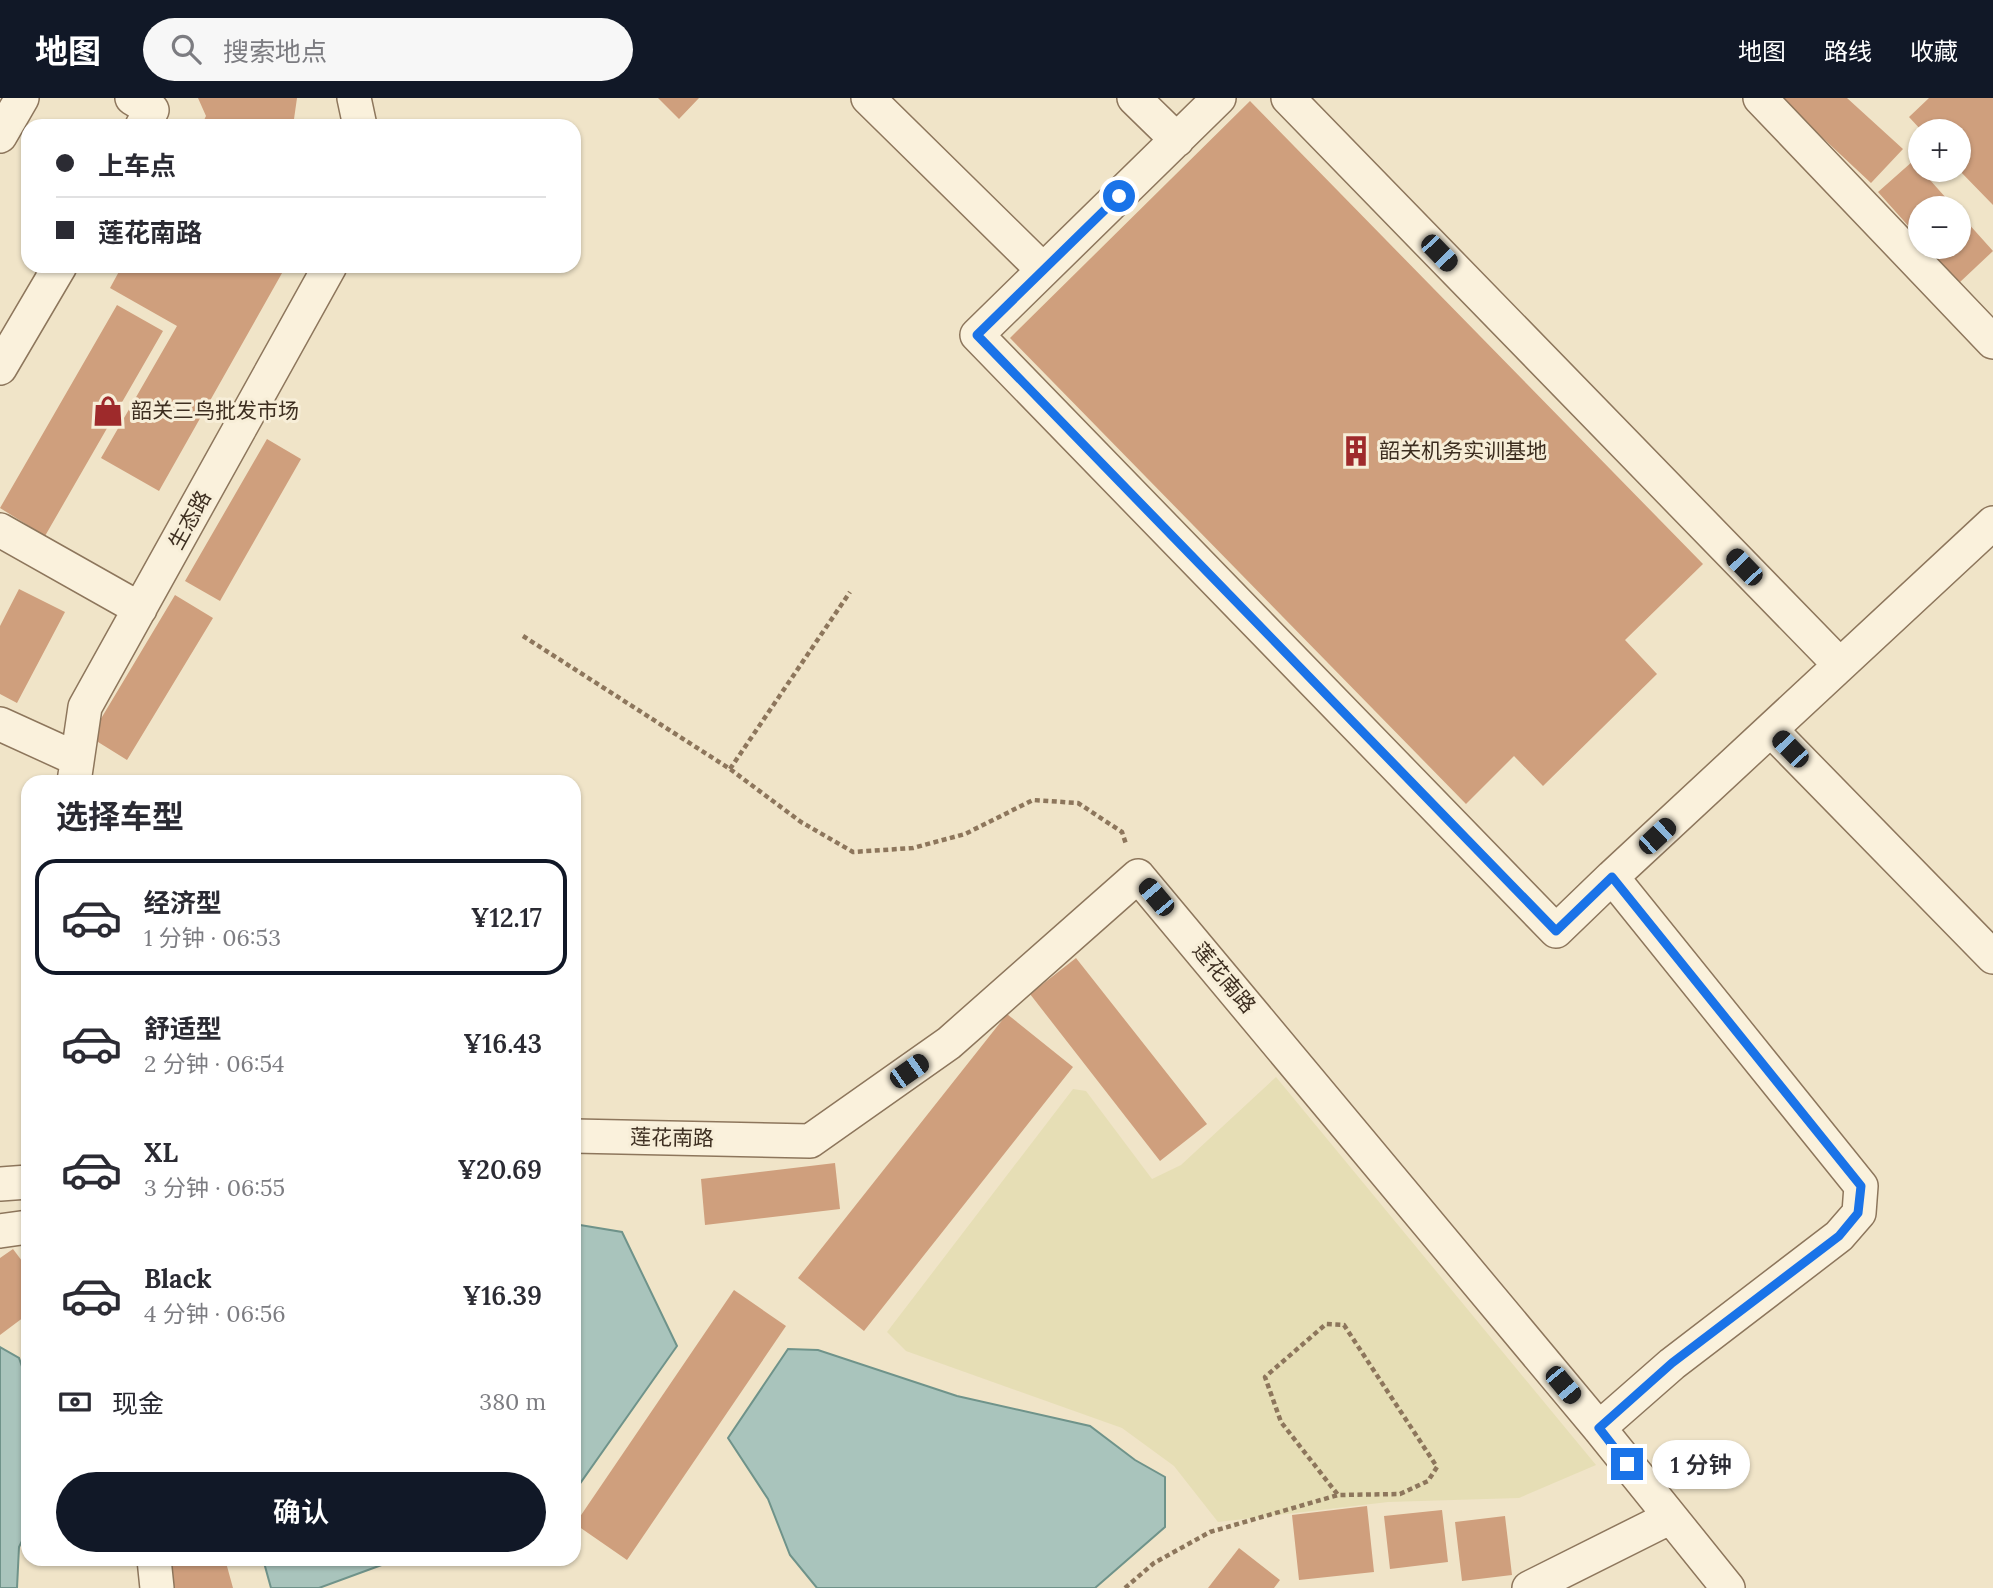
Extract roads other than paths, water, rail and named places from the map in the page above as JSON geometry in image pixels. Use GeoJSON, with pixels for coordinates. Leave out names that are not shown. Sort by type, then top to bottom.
{"type":"FeatureCollection","features":[{"type":"Feature","properties":{"kind":"street"},"geometry":{"type":"LineString","coordinates":[[0,136],[22,98]]}},
{"type":"Feature","properties":{"kind":"street"},"geometry":{"type":"LineString","coordinates":[[132,98],[152,110],[146,119]]}},
{"type":"Feature","properties":{"kind":"street"},"geometry":{"type":"LineString","coordinates":[[354,98],[358,119]]}},
{"type":"Feature","properties":{"kind":"street"},"geometry":{"type":"LineString","coordinates":[[868,98],[1043,270]]}},
{"type":"Feature","properties":{"kind":"street"},"geometry":{"type":"LineString","coordinates":[[1134,98],[1177,140]]}},
{"type":"Feature","properties":{"kind":"street"},"geometry":{"type":"LineString","coordinates":[[1219,98],[977,335],[1556,931],[1993,523]]}},
{"type":"Feature","properties":{"kind":"street"},"geometry":{"type":"LineString","coordinates":[[1760,98],[1993,342]]}},
{"type":"Feature","properties":{"kind":"street"},"geometry":{"type":"LineString","coordinates":[[1305,104],[1840,665]]}},
{"type":"Feature","properties":{"kind":"street"},"geometry":{"type":"LineString","coordinates":[[0,368],[56,273]]}},
{"type":"Feature","properties":{"kind":"street","name":"生态路"},"geometry":{"type":"LineString","coordinates":[[76,771],[85,707],[326,273]]}},
{"type":"Feature","properties":{"kind":"street"},"geometry":{"type":"LineString","coordinates":[[0,530],[140,609]]}},
{"type":"Feature","properties":{"kind":"street"},"geometry":{"type":"LineString","coordinates":[[0,724],[76,771]]}},
{"type":"Feature","properties":{"kind":"street"},"geometry":{"type":"LineString","coordinates":[[1771,730],[1993,957]]}},
{"type":"Feature","properties":{"kind":"street","name":"莲花南路"},"geometry":{"type":"LineString","coordinates":[[581,1136],[810,1140],[949,1043],[1138,876],[1599,1428],[1728,1588]]}},
{"type":"Feature","properties":{"kind":"street"},"geometry":{"type":"LineString","coordinates":[[1599,1428],[1672,1363],[1839,1236],[1858,1213],[1861,1186],[1612,877]]}},
{"type":"Feature","properties":{"kind":"street"},"geometry":{"type":"LineString","coordinates":[[0,1184],[21,1182]]}},
{"type":"Feature","properties":{"kind":"street"},"geometry":{"type":"LineString","coordinates":[[0,1231],[21,1228]]}},
{"type":"Feature","properties":{"kind":"street"},"geometry":{"type":"LineString","coordinates":[[1529,1588],[1669,1518]]}},
{"type":"Feature","properties":{"kind":"street"},"geometry":{"type":"LineString","coordinates":[[155,1566],[158,1588]]}},
{"type":"Feature","properties":{"kind":"water"},"geometry":{"type":"Polygon","coordinates":[[[581,1225],[622,1232],[677,1346],[581,1482],[581,1225]]]}},
{"type":"Feature","properties":{"kind":"water"},"geometry":{"type":"Polygon","coordinates":[[[0,1347],[19,1358],[21,1364],[21,1543],[17,1588],[0,1588],[0,1347]]]}},
{"type":"Feature","properties":{"kind":"water"},"geometry":{"type":"Polygon","coordinates":[[[788,1349],[818,1350],[957,1396],[1090,1426],[1135,1460],[1165,1477],[1165,1527],[1095,1588],[817,1588],[790,1555],[768,1499],[728,1438],[788,1349]]]}},
{"type":"Feature","properties":{"kind":"water"},"geometry":{"type":"Polygon","coordinates":[[[265,1566],[379,1566],[319,1588],[271,1588],[265,1566]]]}},
{"type":"Feature","properties":{"kind":"place","name":"韶关三鸟批发市场"},"geometry":{"type":"Point","coordinates":[108,411]}},
{"type":"Feature","properties":{"kind":"place","name":"韶关机务实训基地"},"geometry":{"type":"Point","coordinates":[1356,451]}}]}
